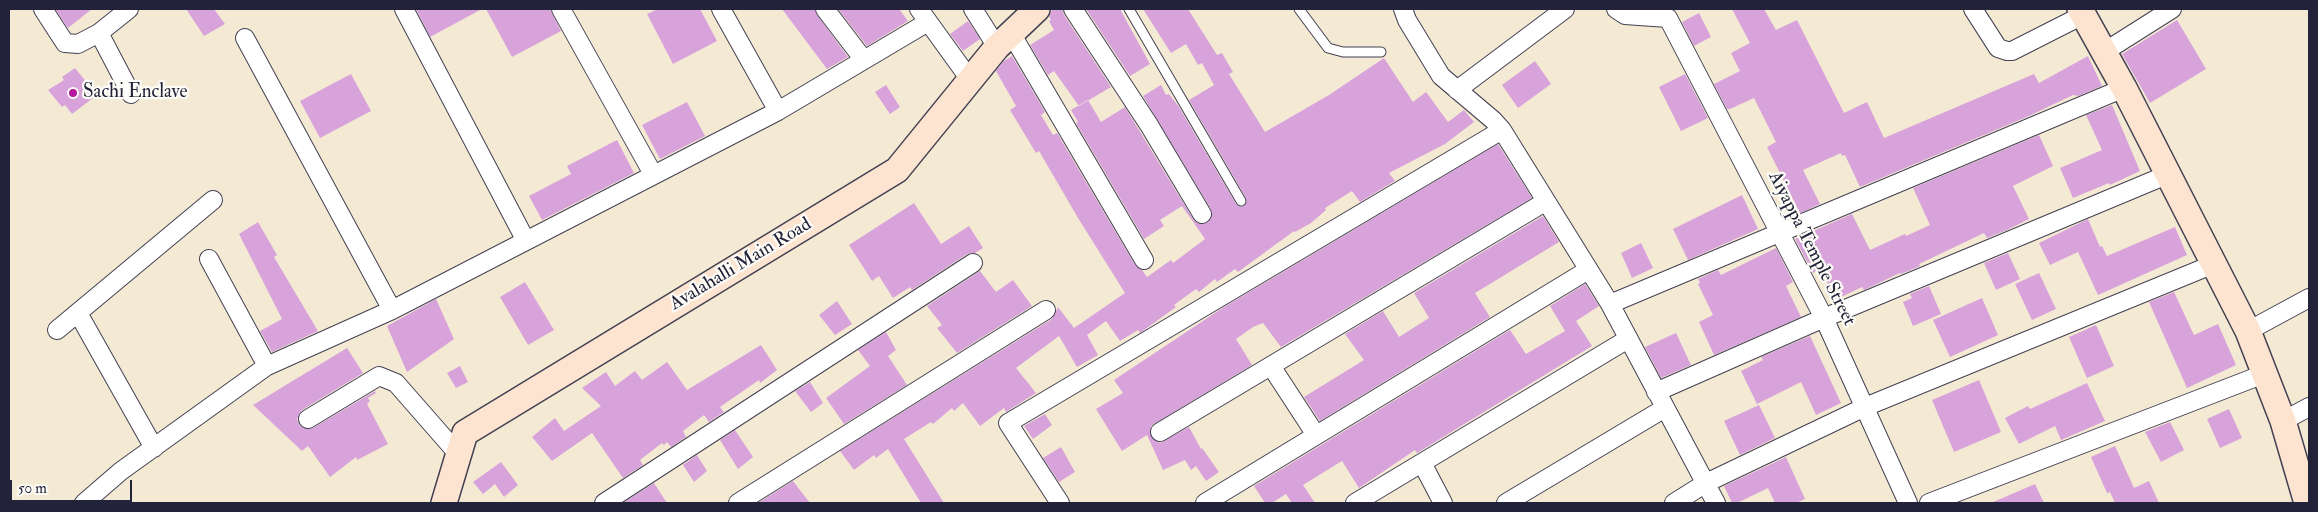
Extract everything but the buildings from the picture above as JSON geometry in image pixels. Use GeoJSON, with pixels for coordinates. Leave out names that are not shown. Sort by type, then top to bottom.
{"type":"FeatureCollection","features":[{"type":"Feature","properties":{"kind":"main road","name":"Avalahalli Main Road"},"geometry":{"type":"LineString","coordinates":[[444,503],[464,433],[897,170],[1004,40],[1037,9]]}},
{"type":"Feature","properties":{"kind":"main road"},"geometry":{"type":"LineString","coordinates":[[2081,12],[2124,88],[2248,331],[2283,421],[2307,503]]}},
{"type":"Feature","properties":{"kind":"street"},"geometry":{"type":"LineString","coordinates":[[42,9],[65,43],[78,44],[99,33],[129,9]]}},
{"type":"Feature","properties":{"kind":"street"},"geometry":{"type":"LineString","coordinates":[[404,9],[526,241]]}},
{"type":"Feature","properties":{"kind":"street"},"geometry":{"type":"LineString","coordinates":[[561,9],[653,174]]}},
{"type":"Feature","properties":{"kind":"street"},"geometry":{"type":"LineString","coordinates":[[721,9],[778,111]]}},
{"type":"Feature","properties":{"kind":"street"},"geometry":{"type":"LineString","coordinates":[[825,9],[864,60]]}},
{"type":"Feature","properties":{"kind":"street"},"geometry":{"type":"LineString","coordinates":[[973,9],[1004,40],[1144,260]]}},
{"type":"Feature","properties":{"kind":"street"},"geometry":{"type":"LineString","coordinates":[[1073,9],[1149,124],[1202,214]]}},
{"type":"Feature","properties":{"kind":"street"},"geometry":{"type":"LineString","coordinates":[[1403,9],[1407,20],[1441,76],[1502,130],[1610,304],[1716,503]]}},
{"type":"Feature","properties":{"kind":"street"},"geometry":{"type":"LineString","coordinates":[[1457,90],[1565,9]]}},
{"type":"Feature","properties":{"kind":"street","name":"Aiyappa Temple Street"},"geometry":{"type":"LineString","coordinates":[[1616,9],[1625,15],[1668,18],[1824,318],[1908,503]]}},
{"type":"Feature","properties":{"kind":"street"},"geometry":{"type":"LineString","coordinates":[[1973,9],[1998,48],[2007,51],[2012,51],[2081,12]]}},
{"type":"Feature","properties":{"kind":"street"},"geometry":{"type":"LineString","coordinates":[[2104,52],[2172,9]]}},
{"type":"Feature","properties":{"kind":"street"},"geometry":{"type":"LineString","coordinates":[[84,503],[121,471],[267,366],[392,310],[778,111],[864,60],[923,16],[971,81]]}},
{"type":"Feature","properties":{"kind":"street"},"geometry":{"type":"LineString","coordinates":[[99,33],[132,94]]}},
{"type":"Feature","properties":{"kind":"street"},"geometry":{"type":"LineString","coordinates":[[245,38],[392,310]]}},
{"type":"Feature","properties":{"kind":"street"},"geometry":{"type":"LineString","coordinates":[[1610,304],[2124,88]]}},
{"type":"Feature","properties":{"kind":"street"},"geometry":{"type":"LineString","coordinates":[[1060,503],[1008,424],[1502,130]]}},
{"type":"Feature","properties":{"kind":"street"},"geometry":{"type":"LineString","coordinates":[[1656,392],[1824,318],[2169,174]]}},
{"type":"Feature","properties":{"kind":"street"},"geometry":{"type":"LineString","coordinates":[[57,330],[213,200]]}},
{"type":"Feature","properties":{"kind":"street"},"geometry":{"type":"LineString","coordinates":[[1160,432],[1545,202]]}},
{"type":"Feature","properties":{"kind":"street"},"geometry":{"type":"LineString","coordinates":[[209,259],[267,366]]}},
{"type":"Feature","properties":{"kind":"street"},"geometry":{"type":"LineString","coordinates":[[604,503],[973,263]]}},
{"type":"Feature","properties":{"kind":"street"},"geometry":{"type":"LineString","coordinates":[[1674,503],[1706,483],[1865,407],[2214,264]]}},
{"type":"Feature","properties":{"kind":"street"},"geometry":{"type":"LineString","coordinates":[[1205,503],[1588,270]]}},
{"type":"Feature","properties":{"kind":"street"},"geometry":{"type":"LineString","coordinates":[[2248,331],[2309,298]]}},
{"type":"Feature","properties":{"kind":"street"},"geometry":{"type":"LineString","coordinates":[[738,503],[1046,310]]}},
{"type":"Feature","properties":{"kind":"street"},"geometry":{"type":"LineString","coordinates":[[78,313],[154,448]]}},
{"type":"Feature","properties":{"kind":"street"},"geometry":{"type":"LineString","coordinates":[[1355,503],[1628,339]]}},
{"type":"Feature","properties":{"kind":"street"},"geometry":{"type":"LineString","coordinates":[[1271,366],[1316,436]]}},
{"type":"Feature","properties":{"kind":"street"},"geometry":{"type":"LineString","coordinates":[[1929,503],[2264,374]]}},
{"type":"Feature","properties":{"kind":"street"},"geometry":{"type":"LineString","coordinates":[[308,418],[378,376],[396,383],[459,455]]}},
{"type":"Feature","properties":{"kind":"street"},"geometry":{"type":"LineString","coordinates":[[2283,421],[2309,407]]}},
{"type":"Feature","properties":{"kind":"street"},"geometry":{"type":"LineString","coordinates":[[1506,503],[1664,408]]}},
{"type":"Feature","properties":{"kind":"street"},"geometry":{"type":"LineString","coordinates":[[1422,463],[1443,503]]}},
{"type":"Feature","properties":{"kind":"lane"},"geometry":{"type":"LineString","coordinates":[[1129,9],[1241,201]]}},
{"type":"Feature","properties":{"kind":"lane"},"geometry":{"type":"LineString","coordinates":[[1299,9],[1328,48],[1343,52],[1381,52]]}},
{"type":"Feature","properties":{"kind":"place","name":"Sachi Enclave"},"geometry":{"type":"Point","coordinates":[73,93]}}]}
